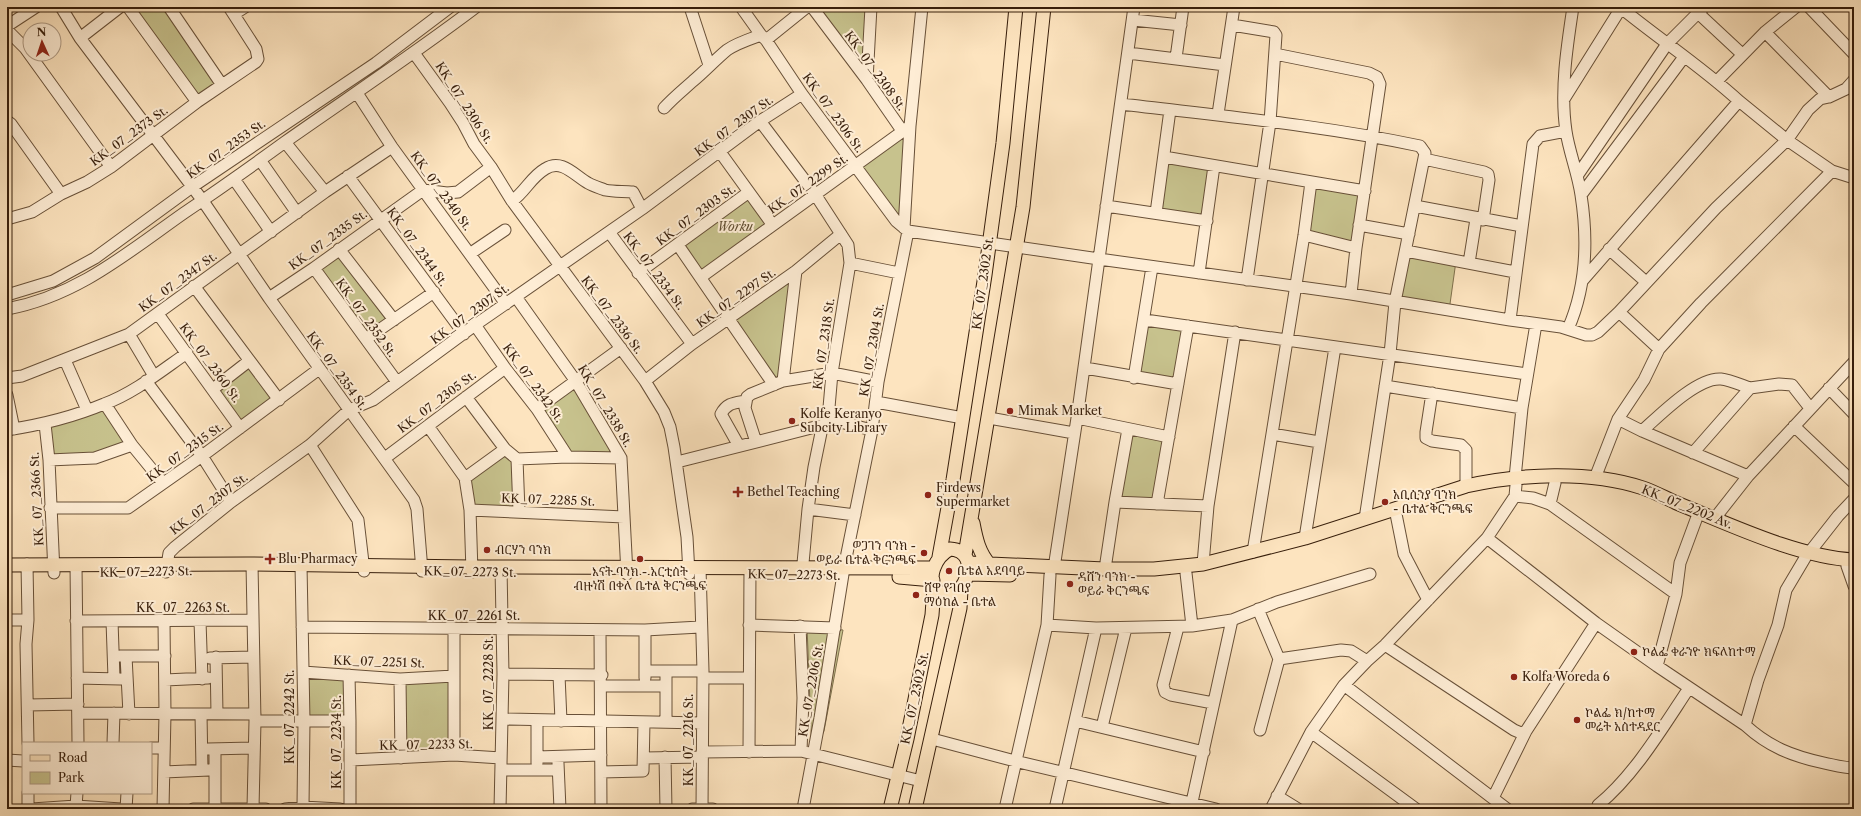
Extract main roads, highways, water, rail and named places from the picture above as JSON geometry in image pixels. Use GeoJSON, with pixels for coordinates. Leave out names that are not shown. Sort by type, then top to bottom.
{"type":"FeatureCollection","features":[{"type":"Feature","properties":{"kind":"main road","name":"KK_07_2302 St."},"geometry":{"type":"LineString","coordinates":[[890,809],[909,731],[932,615],[935,573],[943,536],[963,418],[1003,143],[1016,7]]}},
{"type":"Feature","properties":{"kind":"main road","name":"KK_07_2302 St."},"geometry":{"type":"LineString","coordinates":[[915,809],[932,739],[967,564],[971,515],[1015,247],[1023,207],[1044,7]]}},
{"type":"Feature","properties":{"kind":"main road","name":"KK_07_2202 Av."},"geometry":{"type":"LineString","coordinates":[[1515,487],[1544,477],[1595,478],[1610,480],[1643,488],[1807,556]]}},
{"type":"Feature","properties":{"kind":"main road"},"geometry":{"type":"LineString","coordinates":[[1052,572],[1105,569],[1154,569],[1203,564],[1305,538],[1466,486],[1491,480],[1515,487]]}},
{"type":"Feature","properties":{"kind":"main road"},"geometry":{"type":"LineString","coordinates":[[935,573],[950,549],[956,549],[967,564],[987,570],[1118,576],[1186,573],[1216,569],[1284,550],[1440,499],[1486,488],[1555,483],[1608,486],[1638,494],[1697,517],[1807,556],[1852,564]]}},
{"type":"Feature","properties":{"kind":"main road"},"geometry":{"type":"LineString","coordinates":[[971,515],[977,545],[987,570]]}},
{"type":"Feature","properties":{"kind":"main road"},"geometry":{"type":"LineString","coordinates":[[933,601],[929,591],[914,573],[932,558],[943,536]]}},
{"type":"Feature","properties":{"kind":"main road","name":"KK_07_2273 St."},"geometry":{"type":"LineString","coordinates":[[7,565],[27,569]]}},
{"type":"Feature","properties":{"kind":"main road","name":"KK_07_2273 St."},"geometry":{"type":"LineString","coordinates":[[7,572],[27,569],[252,567],[935,573],[940,593],[946,595],[955,593],[962,594]]}},
{"type":"Feature","properties":{"kind":"main road"},"geometry":{"type":"LineString","coordinates":[[962,594],[972,581],[987,570]]}},
{"type":"Feature","properties":{"kind":"place","name":"Mimak Market"},"geometry":{"type":"Point","coordinates":[1010,411]}},
{"type":"Feature","properties":{"kind":"place","name":"Kolfe Keranyo Subcity Library"},"geometry":{"type":"Point","coordinates":[792,421]}},
{"type":"Feature","properties":{"kind":"place","name":"Bethel Teaching"},"geometry":{"type":"Point","coordinates":[738,492]}},
{"type":"Feature","properties":{"kind":"place","name":"Firdews Supermarket"},"geometry":{"type":"Point","coordinates":[928,495]}},
{"type":"Feature","properties":{"kind":"place","name":"አቢሲንያ ባንክ - ቤተል ቅርንጫፍ"},"geometry":{"type":"Point","coordinates":[1385,502]}},
{"type":"Feature","properties":{"kind":"place","name":"ብርሃን ባንክ"},"geometry":{"type":"Point","coordinates":[487,550]}},
{"type":"Feature","properties":{"kind":"place","name":"ወጋገን ባንክ - ወይራ ቤተል ቅርንጫፍ"},"geometry":{"type":"Point","coordinates":[924,553]}},
{"type":"Feature","properties":{"kind":"place","name":"Blu Pharmacy"},"geometry":{"type":"Point","coordinates":[270,559]}},
{"type":"Feature","properties":{"kind":"place","name":"እናት ባንክ - አርቲስት ብዙነሽ በቀለ ቤተል ቅርንጫፍ"},"geometry":{"type":"Point","coordinates":[640,559]}},
{"type":"Feature","properties":{"kind":"place","name":"ቤቴል አደባባይ"},"geometry":{"type":"Point","coordinates":[949,571]}},
{"type":"Feature","properties":{"kind":"place","name":"ዳሸን ባንክ - ወይራ ቅርንጫፍ"},"geometry":{"type":"Point","coordinates":[1070,584]}},
{"type":"Feature","properties":{"kind":"place","name":"ሸዋ የገበያ ማዕከል - ቤተል"},"geometry":{"type":"Point","coordinates":[916,595]}},
{"type":"Feature","properties":{"kind":"place","name":"ኮልፌ ቀራንዮ ክፍለከተማ"},"geometry":{"type":"Point","coordinates":[1634,652]}},
{"type":"Feature","properties":{"kind":"place","name":"Kolfa Woreda 6"},"geometry":{"type":"Point","coordinates":[1514,677]}},
{"type":"Feature","properties":{"kind":"place","name":"ኮልፌ ክ/ከተማ መሬት አስተዳደር"},"geometry":{"type":"Point","coordinates":[1577,720]}},
{"type":"Feature","properties":{"kind":"park label","name":"Worku"},"geometry":{"type":"Point","coordinates":[735,227]}}]}
